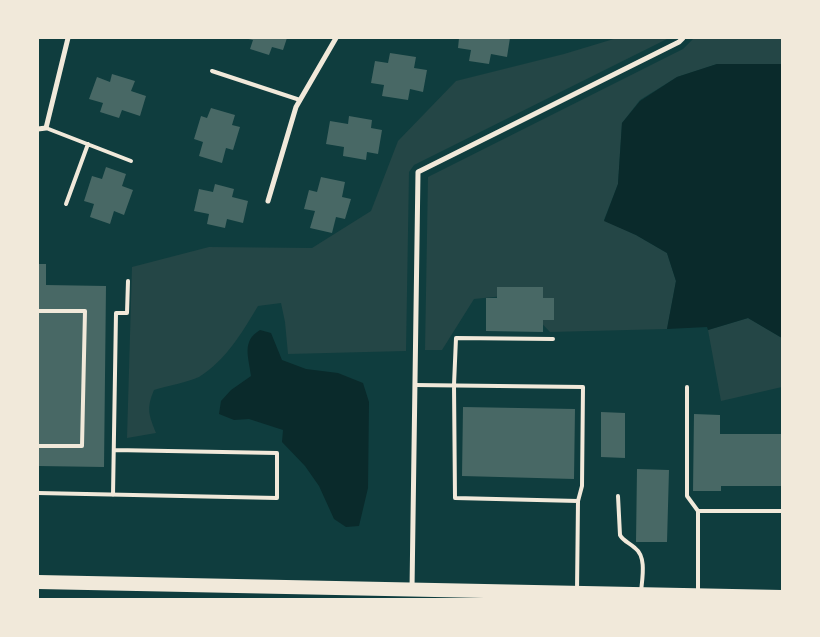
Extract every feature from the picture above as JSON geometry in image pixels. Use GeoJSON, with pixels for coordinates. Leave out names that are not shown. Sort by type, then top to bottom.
{"type":"FeatureCollection","features":[{"type":"Feature","properties":{"kind":"highway"},"geometry":{"type":"LineString","coordinates":[[38,582],[782,597]]}},
{"type":"Feature","properties":{"kind":"street"},"geometry":{"type":"LineString","coordinates":[[38,129],[46,128],[68,38]]}},
{"type":"Feature","properties":{"kind":"street"},"geometry":{"type":"LineString","coordinates":[[268,201],[296,107],[336,38]]}},
{"type":"Feature","properties":{"kind":"street"},"geometry":{"type":"LineString","coordinates":[[412,590],[418,172],[679,42],[682,38]]}},
{"type":"Feature","properties":{"kind":"lane"},"geometry":{"type":"LineString","coordinates":[[212,72],[300,100]]}},
{"type":"Feature","properties":{"kind":"lane"},"geometry":{"type":"LineString","coordinates":[[46,128],[131,161]]}},
{"type":"Feature","properties":{"kind":"lane"},"geometry":{"type":"LineString","coordinates":[[66,204],[88,144]]}},
{"type":"Feature","properties":{"kind":"lane"},"geometry":{"type":"LineString","coordinates":[[113,494],[116,313],[127,313],[128,281]]}},
{"type":"Feature","properties":{"kind":"lane"},"geometry":{"type":"LineString","coordinates":[[38,310],[85,311],[82,446],[38,446]]}},
{"type":"Feature","properties":{"kind":"lane"},"geometry":{"type":"LineString","coordinates":[[553,339],[456,338],[454,385],[455,498],[578,501]]}},
{"type":"Feature","properties":{"kind":"lane"},"geometry":{"type":"LineString","coordinates":[[415,385],[583,387],[582,486],[578,501],[577,593]]}},
{"type":"Feature","properties":{"kind":"lane"},"geometry":{"type":"LineString","coordinates":[[687,387],[687,496],[698,511],[698,595]]}},
{"type":"Feature","properties":{"kind":"lane"},"geometry":{"type":"LineString","coordinates":[[38,493],[277,498],[277,453],[114,450]]}},
{"type":"Feature","properties":{"kind":"lane"},"geometry":{"type":"LineString","coordinates":[[618,496],[620,535],[640,552],[642,559],[641,594]]}},
{"type":"Feature","properties":{"kind":"lane"},"geometry":{"type":"LineString","coordinates":[[698,511],[782,511]]}},
{"type":"Feature","properties":{"kind":"shaded area"},"geometry":{"type":"Polygon","coordinates":[[[617,38],[669,38],[414,165],[409,172],[406,351],[288,354],[281,303],[258,306],[233,345],[209,370],[195,379],[154,390],[149,412],[156,433],[127,438],[132,267],[209,247],[312,248],[371,211],[398,141],[456,81],[564,54],[617,38]]]}},
{"type":"Feature","properties":{"kind":"shaded area"},"geometry":{"type":"Polygon","coordinates":[[[694,38],[782,38],[782,64],[717,64],[677,77],[640,100],[622,123],[618,184],[604,220],[636,235],[667,253],[676,281],[667,329],[550,332],[514,295],[474,299],[442,350],[425,350],[428,177],[683,49],[694,38]]]}},
{"type":"Feature","properties":{"kind":"shaded area"},"geometry":{"type":"Polygon","coordinates":[[[717,64],[782,64],[782,338],[748,318],[708,330],[707,327],[667,329],[676,281],[667,253],[636,235],[604,221],[618,184],[622,123],[640,101],[677,77],[717,64]]]}},
{"type":"Feature","properties":{"kind":"shaded area"},"geometry":{"type":"Polygon","coordinates":[[[748,318],[782,338],[782,387],[721,401],[708,330],[748,318]]]}},
{"type":"Feature","properties":{"kind":"shaded area"},"geometry":{"type":"Polygon","coordinates":[[[260,330],[271,333],[282,360],[306,369],[338,373],[363,383],[369,402],[368,488],[359,526],[346,527],[334,519],[319,486],[305,466],[282,442],[283,430],[249,419],[234,420],[219,414],[221,401],[231,390],[251,376],[248,345],[254,334],[260,330]]]}},
{"type":"Feature","properties":{"kind":"building"},"geometry":{"type":"Polygon","coordinates":[[[244,38],[287,38],[283,50],[272,47],[269,55],[250,49],[253,40],[244,38]]]}},
{"type":"Feature","properties":{"kind":"building"},"geometry":{"type":"Polygon","coordinates":[[[459,38],[510,38],[507,57],[491,54],[489,64],[469,61],[471,50],[458,48],[459,38]]]}},
{"type":"Feature","properties":{"kind":"building"},"geometry":{"type":"Polygon","coordinates":[[[390,53],[416,57],[414,68],[427,70],[423,92],[410,89],[408,100],[382,96],[384,85],[371,83],[375,61],[388,63],[390,53]]]}},
{"type":"Feature","properties":{"kind":"building"},"geometry":{"type":"Polygon","coordinates":[[[112,74],[135,81],[131,91],[146,96],[140,116],[122,110],[119,118],[100,112],[103,103],[89,99],[97,77],[110,82],[112,74]]]}},
{"type":"Feature","properties":{"kind":"building"},"geometry":{"type":"Polygon","coordinates":[[[211,108],[235,115],[232,125],[240,127],[233,150],[226,148],[222,163],[199,156],[203,142],[194,139],[201,116],[207,118],[211,108]]]}},
{"type":"Feature","properties":{"kind":"building"},"geometry":{"type":"Polygon","coordinates":[[[349,116],[372,120],[371,128],[382,130],[378,154],[367,152],[366,160],[343,156],[344,147],[326,144],[330,121],[348,124],[349,116]]]}},
{"type":"Feature","properties":{"kind":"building"},"geometry":{"type":"Polygon","coordinates":[[[106,167],[126,174],[122,186],[133,190],[124,215],[114,211],[110,224],[90,217],[94,204],[84,201],[92,176],[102,179],[106,167]]]}},
{"type":"Feature","properties":{"kind":"building"},"geometry":{"type":"Polygon","coordinates":[[[321,177],[345,182],[342,197],[351,199],[345,219],[336,217],[332,233],[310,228],[315,211],[304,209],[309,190],[317,192],[321,177]]]}},
{"type":"Feature","properties":{"kind":"building"},"geometry":{"type":"Polygon","coordinates":[[[215,184],[234,189],[232,197],[248,201],[243,223],[227,219],[225,228],[207,224],[209,214],[194,211],[199,189],[213,192],[215,184]]]}},
{"type":"Feature","properties":{"kind":"building"},"geometry":{"type":"Polygon","coordinates":[[[38,264],[46,264],[46,285],[106,286],[104,467],[38,466],[38,264]]]}},
{"type":"Feature","properties":{"kind":"building"},"geometry":{"type":"Polygon","coordinates":[[[497,287],[543,287],[543,298],[554,298],[554,320],[543,320],[543,332],[486,331],[486,298],[497,298],[497,287]]]}},
{"type":"Feature","properties":{"kind":"building"},"geometry":{"type":"Polygon","coordinates":[[[463,407],[575,409],[574,479],[462,476],[463,407]]]}},
{"type":"Feature","properties":{"kind":"building"},"geometry":{"type":"Polygon","coordinates":[[[601,412],[625,413],[625,458],[601,457],[601,412]]]}},
{"type":"Feature","properties":{"kind":"building"},"geometry":{"type":"Polygon","coordinates":[[[694,414],[720,415],[720,434],[782,434],[782,486],[721,486],[721,491],[693,491],[694,414]]]}},
{"type":"Feature","properties":{"kind":"building"},"geometry":{"type":"Polygon","coordinates":[[[637,469],[669,470],[667,542],[636,542],[637,469]]]}}]}
